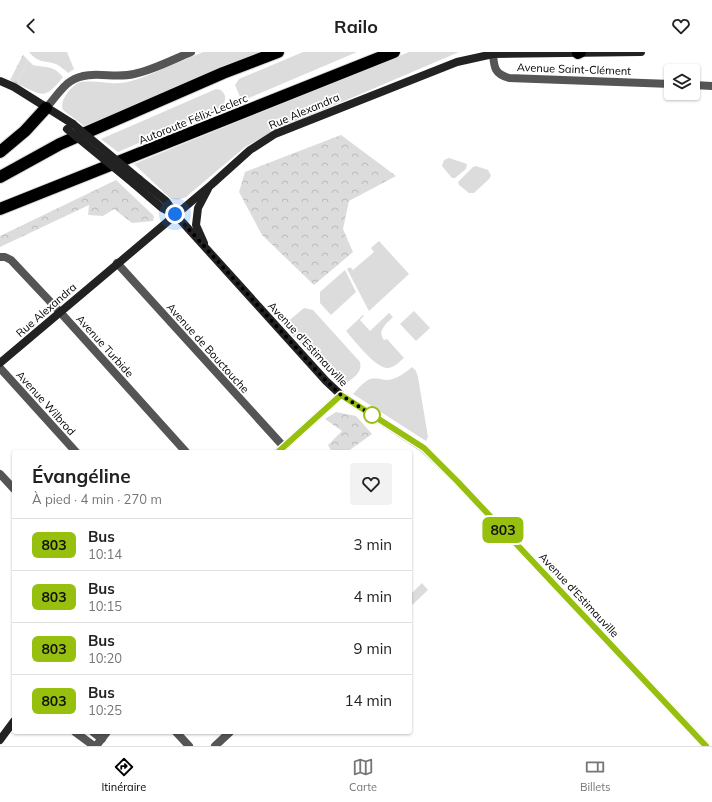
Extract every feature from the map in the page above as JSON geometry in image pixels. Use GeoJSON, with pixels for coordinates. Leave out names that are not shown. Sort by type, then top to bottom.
{"type":"FeatureCollection","features":[{"type":"Feature","properties":{"kind":"highway"},"geometry":{"type":"LineString","coordinates":[[0,177],[60,144],[223,73],[278,52]]}},
{"type":"Feature","properties":{"kind":"highway","name":"Autoroute Félix-Leclerc"},"geometry":{"type":"LineString","coordinates":[[0,209],[394,52]]}},
{"type":"Feature","properties":{"kind":"highway"},"geometry":{"type":"LineString","coordinates":[[0,152],[25,131],[46,108]]}},
{"type":"Feature","properties":{"kind":"main road","name":"Rue Alexandra"},"geometry":{"type":"LineString","coordinates":[[0,363],[211,185],[250,150],[275,134],[457,62],[492,54],[641,52]]}},
{"type":"Feature","properties":{"kind":"main road","name":"Avenue d'Estimauville"},"geometry":{"type":"LineString","coordinates":[[0,81],[14,87],[70,126],[137,182],[162,208],[175,214],[326,381],[341,395],[424,448],[458,482],[706,746]]}},
{"type":"Feature","properties":{"kind":"main road"},"geometry":{"type":"LineString","coordinates":[[206,250],[196,225],[198,208],[211,185]]}},
{"type":"Feature","properties":{"kind":"main road"},"geometry":{"type":"LineString","coordinates":[[281,450],[341,395]]}},
{"type":"Feature","properties":{"kind":"main road"},"geometry":{"type":"LineString","coordinates":[[0,740],[12,724]]}},
{"type":"Feature","properties":{"kind":"street"},"geometry":{"type":"LineString","coordinates":[[46,108],[70,81],[80,76],[90,74],[116,76],[133,74],[152,69],[191,52]]}},
{"type":"Feature","properties":{"kind":"street","name":"Avenue Saint-Clément"},"geometry":{"type":"LineString","coordinates":[[492,54],[493,65],[497,72],[502,76],[509,78],[664,84]]}},
{"type":"Feature","properties":{"kind":"street"},"geometry":{"type":"LineString","coordinates":[[700,85],[712,86]]}},
{"type":"Feature","properties":{"kind":"street","name":"Avenue Turbide"},"geometry":{"type":"LineString","coordinates":[[2,257],[11,260],[184,450]]}},
{"type":"Feature","properties":{"kind":"street","name":"Avenue de Bouctouche"},"geometry":{"type":"LineString","coordinates":[[117,264],[281,450]]}},
{"type":"Feature","properties":{"kind":"street","name":"Avenue Wilbrod"},"geometry":{"type":"LineString","coordinates":[[0,368],[74,450]]}},
{"type":"Feature","properties":{"kind":"street"},"geometry":{"type":"LineString","coordinates":[[0,474],[12,487]]}},
{"type":"Feature","properties":{"kind":"street"},"geometry":{"type":"LineString","coordinates":[[78,734],[95,746],[106,734]]}},
{"type":"Feature","properties":{"kind":"street"},"geometry":{"type":"LineString","coordinates":[[96,734],[102,739]]}},
{"type":"Feature","properties":{"kind":"street"},"geometry":{"type":"LineString","coordinates":[[178,734],[189,746]]}},
{"type":"Feature","properties":{"kind":"street"},"geometry":{"type":"LineString","coordinates":[[215,746],[228,734]]}},
{"type":"Feature","properties":{"kind":"green space"},"geometry":{"type":"Polygon","coordinates":[[[29,52],[67,52],[74,69],[68,73],[58,65],[36,59],[29,52]]]}},
{"type":"Feature","properties":{"kind":"green space"},"geometry":{"type":"Polygon","coordinates":[[[203,52],[262,52],[88,129],[63,110],[62,106],[66,95],[78,83],[86,81],[120,83],[130,81],[144,77],[203,52]]]}},
{"type":"Feature","properties":{"kind":"green space"},"geometry":{"type":"Polygon","coordinates":[[[303,52],[357,52],[244,100],[240,97],[235,85],[239,79],[303,52]]]}},
{"type":"Feature","properties":{"kind":"green space"},"geometry":{"type":"Polygon","coordinates":[[[409,52],[459,52],[274,131],[245,147],[184,198],[170,198],[134,164],[409,52]]]}},
{"type":"Feature","properties":{"kind":"green space"},"geometry":{"type":"Polygon","coordinates":[[[23,55],[28,60],[17,84],[10,80],[23,55]]]}},
{"type":"Feature","properties":{"kind":"green space"},"geometry":{"type":"Polygon","coordinates":[[[28,60],[33,65],[56,70],[63,77],[57,85],[47,93],[43,94],[17,84],[28,60]]]}},
{"type":"Feature","properties":{"kind":"green space"},"geometry":{"type":"Polygon","coordinates":[[[216,89],[221,90],[225,96],[222,107],[118,152],[101,139],[216,89]]]}},
{"type":"Feature","properties":{"kind":"green space"},"geometry":{"type":"Polygon","coordinates":[[[341,135],[396,176],[349,201],[343,229],[353,252],[314,285],[262,235],[239,192],[245,172],[341,135]]]}},
{"type":"Feature","properties":{"kind":"green space"},"geometry":{"type":"Polygon","coordinates":[[[449,158],[467,164],[466,169],[455,178],[452,178],[442,166],[444,160],[449,158]]]}},
{"type":"Feature","properties":{"kind":"green space"},"geometry":{"type":"Polygon","coordinates":[[[476,166],[488,170],[491,176],[474,193],[469,193],[459,185],[458,182],[473,167],[476,166]]]}},
{"type":"Feature","properties":{"kind":"green space"},"geometry":{"type":"Polygon","coordinates":[[[116,180],[154,216],[153,221],[132,223],[114,209],[103,216],[88,215],[89,205],[0,247],[0,236],[116,180]]]}},
{"type":"Feature","properties":{"kind":"green space"},"geometry":{"type":"Polygon","coordinates":[[[379,241],[409,274],[369,311],[347,269],[350,267],[353,270],[374,252],[371,248],[379,241]]]}},
{"type":"Feature","properties":{"kind":"green space"},"geometry":{"type":"Polygon","coordinates":[[[345,270],[356,292],[331,315],[320,303],[320,292],[345,270]]]}},
{"type":"Feature","properties":{"kind":"green space"},"geometry":{"type":"Polygon","coordinates":[[[304,308],[313,310],[360,362],[360,370],[358,373],[342,386],[286,328],[285,324],[304,308]]]}},
{"type":"Feature","properties":{"kind":"green space"},"geometry":{"type":"Polygon","coordinates":[[[414,311],[430,328],[416,341],[400,324],[414,311]]]}},
{"type":"Feature","properties":{"kind":"green space"},"geometry":{"type":"Polygon","coordinates":[[[389,313],[393,317],[383,328],[381,334],[382,337],[384,340],[387,339],[404,358],[388,368],[383,367],[372,359],[346,331],[363,315],[364,316],[360,320],[370,331],[389,313]]]}},
{"type":"Feature","properties":{"kind":"green space"},"geometry":{"type":"Polygon","coordinates":[[[412,367],[416,371],[418,377],[428,437],[426,441],[353,394],[367,380],[393,379],[412,367]]]}},
{"type":"Feature","properties":{"kind":"green space"},"geometry":{"type":"Polygon","coordinates":[[[336,412],[356,416],[372,434],[350,450],[331,450],[328,445],[342,431],[325,419],[336,412]]]}},
{"type":"Feature","properties":{"kind":"green space"},"geometry":{"type":"Polygon","coordinates":[[[422,583],[428,590],[412,605],[412,593],[422,583]]]}},
{"type":"Feature","properties":{"kind":"bus line","name":"803"},"geometry":{"type":"LineString","coordinates":[[280,450],[341,395],[424,448],[458,482],[706,746]]}},
{"type":"Feature","properties":{"kind":"route"},"geometry":{"type":"LineString","coordinates":[[175,214],[326,381],[341,395],[372,415]]}}]}
